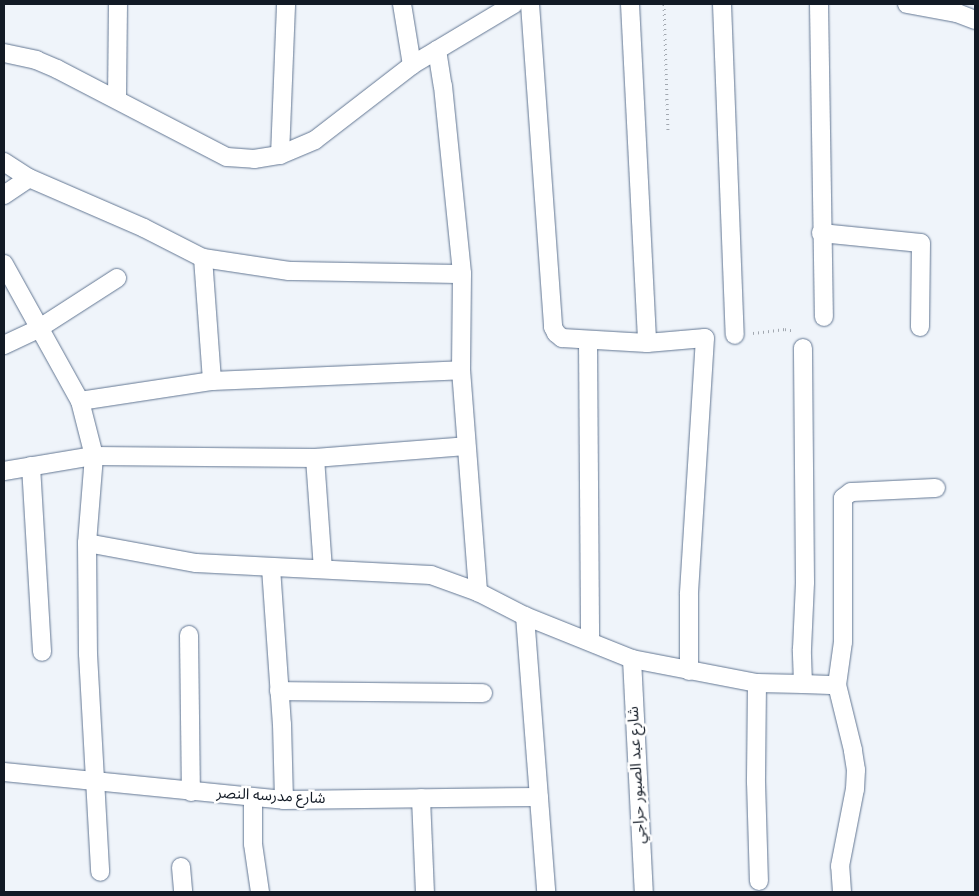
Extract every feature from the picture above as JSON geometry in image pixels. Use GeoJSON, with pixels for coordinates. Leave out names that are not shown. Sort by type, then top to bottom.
{"type":"FeatureCollection","features":[{"type":"Feature","properties":{"kind":"street"},"geometry":{"type":"LineString","coordinates":[[117,98],[118,4]]}},
{"type":"Feature","properties":{"kind":"street"},"geometry":{"type":"LineString","coordinates":[[280,156],[286,4]]}},
{"type":"Feature","properties":{"kind":"street"},"geometry":{"type":"LineString","coordinates":[[402,4],[412,65]]}},
{"type":"Feature","properties":{"kind":"street"},"geometry":{"type":"LineString","coordinates":[[4,52],[36,60],[117,98],[227,157],[254,159],[280,156],[315,140],[412,65],[514,4]]}},
{"type":"Feature","properties":{"kind":"street"},"geometry":{"type":"LineString","coordinates":[[530,4],[553,327],[562,338],[588,341],[647,343],[705,338],[689,595],[689,671]]}},
{"type":"Feature","properties":{"kind":"street"},"geometry":{"type":"LineString","coordinates":[[630,4],[647,343]]}},
{"type":"Feature","properties":{"kind":"street"},"geometry":{"type":"LineString","coordinates":[[722,4],[735,335]]}},
{"type":"Feature","properties":{"kind":"street"},"geometry":{"type":"LineString","coordinates":[[819,4],[824,316]]}},
{"type":"Feature","properties":{"kind":"street"},"geometry":{"type":"LineString","coordinates":[[907,4],[957,12],[975,20]]}},
{"type":"Feature","properties":{"kind":"street"},"geometry":{"type":"LineString","coordinates":[[437,50],[443,86],[462,274],[461,370],[478,592]]}},
{"type":"Feature","properties":{"kind":"street"},"geometry":{"type":"LineString","coordinates":[[4,162],[29,178],[144,228],[203,258],[289,271],[462,274]]}},
{"type":"Feature","properties":{"kind":"street"},"geometry":{"type":"LineString","coordinates":[[4,195],[29,178]]}},
{"type":"Feature","properties":{"kind":"street"},"geometry":{"type":"LineString","coordinates":[[822,233],[920,242],[920,327]]}},
{"type":"Feature","properties":{"kind":"street"},"geometry":{"type":"LineString","coordinates":[[203,258],[212,381]]}},
{"type":"Feature","properties":{"kind":"street"},"geometry":{"type":"LineString","coordinates":[[4,264],[38,329],[80,402],[94,456],[87,544],[88,654],[100,872]]}},
{"type":"Feature","properties":{"kind":"street"},"geometry":{"type":"LineString","coordinates":[[4,345],[38,329],[117,278]]}},
{"type":"Feature","properties":{"kind":"street"},"geometry":{"type":"LineString","coordinates":[[588,341],[590,641]]}},
{"type":"Feature","properties":{"kind":"street"},"geometry":{"type":"LineString","coordinates":[[803,348],[805,573],[803,684]]}},
{"type":"Feature","properties":{"kind":"street"},"geometry":{"type":"LineString","coordinates":[[80,402],[212,381],[461,370]]}},
{"type":"Feature","properties":{"kind":"street"},"geometry":{"type":"LineString","coordinates":[[4,471],[94,456],[315,458],[466,446]]}},
{"type":"Feature","properties":{"kind":"street"},"geometry":{"type":"LineString","coordinates":[[315,458],[323,569]]}},
{"type":"Feature","properties":{"kind":"street"},"geometry":{"type":"LineString","coordinates":[[30,466],[42,652]]}},
{"type":"Feature","properties":{"kind":"street"},"geometry":{"type":"LineString","coordinates":[[842,892],[840,866],[855,789],[856,770],[837,685],[843,642],[843,498],[851,492],[936,488]]}},
{"type":"Feature","properties":{"kind":"street"},"geometry":{"type":"LineString","coordinates":[[87,544],[196,563],[431,575],[478,592],[525,616],[632,659],[757,684],[837,685]]}},
{"type":"Feature","properties":{"kind":"street"},"geometry":{"type":"LineString","coordinates":[[271,568],[284,800]]}},
{"type":"Feature","properties":{"kind":"street"},"geometry":{"type":"LineString","coordinates":[[525,616],[546,892]]}},
{"type":"Feature","properties":{"kind":"street"},"geometry":{"type":"LineString","coordinates":[[189,635],[191,792]]}},
{"type":"Feature","properties":{"kind":"street","name":"شارع عبد الصبور حراجي"},"geometry":{"type":"LineString","coordinates":[[632,659],[644,892]]}},
{"type":"Feature","properties":{"kind":"street"},"geometry":{"type":"LineString","coordinates":[[757,684],[756,782],[759,881]]}},
{"type":"Feature","properties":{"kind":"street"},"geometry":{"type":"LineString","coordinates":[[279,691],[483,692]]}},
{"type":"Feature","properties":{"kind":"street","name":"شارع مدرسه النصر"},"geometry":{"type":"LineString","coordinates":[[4,772],[284,800],[539,796]]}},
{"type":"Feature","properties":{"kind":"street"},"geometry":{"type":"LineString","coordinates":[[253,798],[253,844],[260,892]]}},
{"type":"Feature","properties":{"kind":"street"},"geometry":{"type":"LineString","coordinates":[[421,798],[425,892]]}},
{"type":"Feature","properties":{"kind":"street"},"geometry":{"type":"LineString","coordinates":[[181,867],[183,892]]}},
{"type":"Feature","properties":{"kind":"path"},"geometry":{"type":"LineString","coordinates":[[664,4],[668,132]]}},
{"type":"Feature","properties":{"kind":"path"},"geometry":{"type":"LineString","coordinates":[[735,335],[785,329],[794,331],[800,337],[803,348]]}}]}
